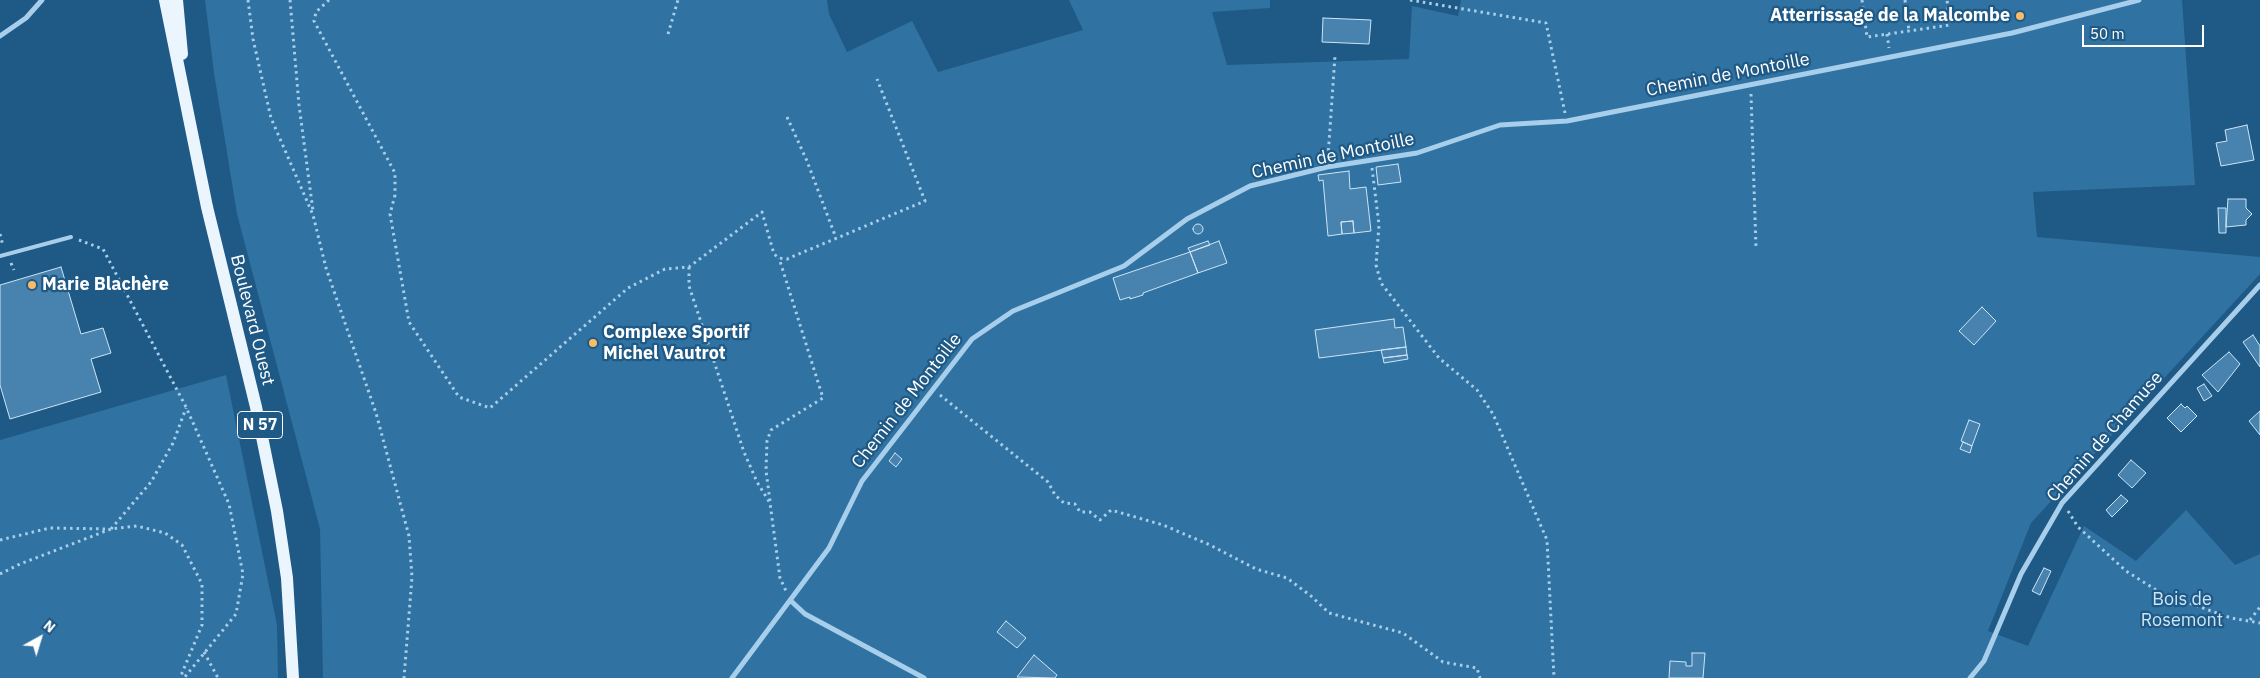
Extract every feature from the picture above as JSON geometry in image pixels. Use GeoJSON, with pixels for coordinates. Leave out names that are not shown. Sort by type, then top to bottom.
{"type":"FeatureCollection","features":[{"type":"Feature","properties":{"kind":"main road","name":"Boulevard Ouest"},"geometry":{"type":"LineString","coordinates":[[165,0],[188,121],[215,244],[258,416],[277,511],[287,578],[293,678]]}},
{"type":"Feature","properties":{"kind":"main road","name":"Boulevard Ouest"},"geometry":{"type":"LineString","coordinates":[[176,0],[188,121]]}},
{"type":"Feature","properties":{"kind":"street"},"geometry":{"type":"LineString","coordinates":[[0,36],[26,18],[42,0]]}},
{"type":"Feature","properties":{"kind":"street","name":"Chemin de Montoille"},"geometry":{"type":"LineString","coordinates":[[732,678],[829,548],[862,481],[972,339],[1012,311],[1124,266],[1187,219],[1250,186],[1327,167],[1417,153],[1500,125],[1567,121],[2012,33],[2139,0]]}},
{"type":"Feature","properties":{"kind":"street","name":"Chemin de Chamuse"},"geometry":{"type":"LineString","coordinates":[[1970,678],[1984,661],[2021,574],[2062,503],[2260,285]]}},
{"type":"Feature","properties":{"kind":"street"},"geometry":{"type":"LineString","coordinates":[[791,601],[805,614],[924,678]]}},
{"type":"Feature","properties":{"kind":"lane"},"geometry":{"type":"LineString","coordinates":[[0,256],[71,237]]}},
{"type":"Feature","properties":{"kind":"path"},"geometry":{"type":"LineString","coordinates":[[248,0],[253,39],[271,118],[313,214]]}},
{"type":"Feature","properties":{"kind":"path"},"geometry":{"type":"LineString","coordinates":[[329,0],[316,12],[314,21],[395,174],[395,195],[390,214],[409,322],[459,397],[490,408],[628,288],[665,269],[689,267],[762,212],[774,254],[779,258],[787,259],[925,201],[877,79]]}},
{"type":"Feature","properties":{"kind":"path"},"geometry":{"type":"LineString","coordinates":[[668,34],[678,0]]}},
{"type":"Feature","properties":{"kind":"path"},"geometry":{"type":"LineString","coordinates":[[1410,0],[1546,23],[1567,121]]}},
{"type":"Feature","properties":{"kind":"path"},"geometry":{"type":"LineString","coordinates":[[1862,0],[1867,37],[1950,25],[1947,0]]}},
{"type":"Feature","properties":{"kind":"path"},"geometry":{"type":"LineString","coordinates":[[1905,0],[1909,31]]}},
{"type":"Feature","properties":{"kind":"path"},"geometry":{"type":"LineString","coordinates":[[291,1],[299,106],[313,214],[326,268],[376,413],[409,536],[412,577],[404,678]]}},
{"type":"Feature","properties":{"kind":"path"},"geometry":{"type":"LineString","coordinates":[[1327,167],[1335,56]]}},
{"type":"Feature","properties":{"kind":"path"},"geometry":{"type":"LineString","coordinates":[[1751,85],[1756,248]]}},
{"type":"Feature","properties":{"kind":"path"},"geometry":{"type":"LineString","coordinates":[[787,117],[807,161],[836,238]]}},
{"type":"Feature","properties":{"kind":"path"},"geometry":{"type":"LineString","coordinates":[[1371,160],[1379,225],[1376,265],[1381,283],[1439,358],[1477,390],[1493,414],[1547,540],[1554,678]]}},
{"type":"Feature","properties":{"kind":"path"},"geometry":{"type":"LineString","coordinates":[[71,237],[103,249],[186,407],[229,504],[242,574],[236,614],[204,652],[188,676],[184,678]]}},
{"type":"Feature","properties":{"kind":"path"},"geometry":{"type":"LineString","coordinates":[[779,258],[823,398],[771,430],[768,441],[766,471],[780,578],[791,601]]}},
{"type":"Feature","properties":{"kind":"path"},"geometry":{"type":"LineString","coordinates":[[689,267],[689,286],[744,452],[757,482],[770,503]]}},
{"type":"Feature","properties":{"kind":"path"},"geometry":{"type":"LineString","coordinates":[[932,389],[1004,449],[1048,482],[1055,495],[1064,503],[1075,504],[1080,512],[1090,512],[1100,520],[1111,510],[1162,525],[1210,546],[1256,570],[1287,578],[1311,596],[1329,613],[1403,633],[1443,662],[1476,668],[1480,678]]}},
{"type":"Feature","properties":{"kind":"path"},"geometry":{"type":"LineString","coordinates":[[0,574],[20,564],[111,529],[150,482],[173,443],[186,407]]}},
{"type":"Feature","properties":{"kind":"path"},"geometry":{"type":"LineString","coordinates":[[2062,503],[2078,527],[2126,571],[2160,593],[2231,618],[2260,623]]}},
{"type":"Feature","properties":{"kind":"path"},"geometry":{"type":"LineString","coordinates":[[0,540],[50,528],[111,529],[137,526],[165,533],[182,545],[202,584],[202,625],[180,678]]}},
{"type":"Feature","properties":{"kind":"path"},"geometry":{"type":"LineString","coordinates":[[2250,620],[2260,608]]}},
{"type":"Feature","properties":{"kind":"path"},"geometry":{"type":"LineString","coordinates":[[204,652],[218,678]]}},
{"type":"Feature","properties":{"kind":"green space","name":"Bois de Rosemont"},"geometry":{"type":"Polygon","coordinates":[[[205,0],[827,0],[829,14],[847,52],[912,21],[938,72],[1083,30],[1069,0],[1270,0],[1270,8],[1212,12],[1227,65],[1409,59],[1412,6],[1458,16],[1461,0],[2182,0],[2195,185],[2033,192],[2037,237],[2260,257],[2260,274],[2031,523],[1988,631],[2028,646],[2084,526],[2136,561],[2186,510],[2235,565],[2260,554],[2260,678],[323,678],[320,529],[237,214],[214,73],[205,0]]]}},
{"type":"Feature","properties":{"kind":"green space"},"geometry":{"type":"Polygon","coordinates":[[[226,375],[277,625],[278,678],[0,678],[0,440],[226,375]]]}},
{"type":"Feature","properties":{"kind":"building"},"geometry":{"type":"Polygon","coordinates":[[[1323,18],[1371,20],[1369,44],[1322,42],[1323,18]]]}},
{"type":"Feature","properties":{"kind":"building"},"geometry":{"type":"Polygon","coordinates":[[[2247,125],[2254,160],[2221,166],[2216,143],[2227,141],[2225,130],[2247,125]]]}},
{"type":"Feature","properties":{"kind":"building"},"geometry":{"type":"Polygon","coordinates":[[[1398,164],[1401,182],[1378,185],[1376,167],[1398,164]]]}},
{"type":"Feature","properties":{"kind":"building"},"geometry":{"type":"Polygon","coordinates":[[[1349,171],[1350,189],[1366,187],[1371,231],[1354,233],[1353,221],[1341,222],[1342,234],[1328,236],[1323,180],[1319,181],[1318,175],[1349,171]]]}},
{"type":"Feature","properties":{"kind":"building"},"geometry":{"type":"Polygon","coordinates":[[[2228,199],[2246,199],[2246,208],[2252,214],[2246,220],[2246,225],[2226,227],[2228,199]]]}},
{"type":"Feature","properties":{"kind":"building"},"geometry":{"type":"Polygon","coordinates":[[[2218,208],[2226,208],[2226,233],[2219,233],[2218,208]]]}},
{"type":"Feature","properties":{"kind":"building"},"geometry":{"type":"Polygon","coordinates":[[[1353,221],[1354,233],[1342,234],[1341,222],[1353,221]]]}},
{"type":"Feature","properties":{"kind":"building"},"geometry":{"type":"Polygon","coordinates":[[[1198,224],[1203,229],[1198,234],[1193,229],[1198,224]]]}},
{"type":"Feature","properties":{"kind":"building"},"geometry":{"type":"Polygon","coordinates":[[[1208,241],[1210,245],[1190,252],[1188,248],[1208,241]]]}},
{"type":"Feature","properties":{"kind":"building"},"geometry":{"type":"Polygon","coordinates":[[[1219,241],[1227,263],[1198,273],[1190,252],[1219,241]]]}},
{"type":"Feature","properties":{"kind":"building"},"geometry":{"type":"Polygon","coordinates":[[[1190,252],[1198,273],[1143,293],[1143,295],[1120,300],[1113,278],[1190,252]]]}},
{"type":"Feature","properties":{"kind":"building"},"geometry":{"type":"Polygon","coordinates":[[[61,267],[81,334],[103,328],[111,353],[91,359],[101,392],[10,419],[0,385],[0,285],[61,267]]]}},
{"type":"Feature","properties":{"kind":"building"},"geometry":{"type":"Polygon","coordinates":[[[1982,307],[1996,321],[1974,345],[1959,331],[1982,307]]]}},
{"type":"Feature","properties":{"kind":"building"},"geometry":{"type":"Polygon","coordinates":[[[1394,319],[1395,328],[1403,327],[1406,347],[1319,358],[1315,330],[1394,319]]]}},
{"type":"Feature","properties":{"kind":"building"},"geometry":{"type":"Polygon","coordinates":[[[2253,335],[2260,346],[2260,367],[2243,342],[2253,335]]]}},
{"type":"Feature","properties":{"kind":"building"},"geometry":{"type":"Polygon","coordinates":[[[1406,347],[1407,355],[1383,358],[1381,350],[1406,347]]]}},
{"type":"Feature","properties":{"kind":"building"},"geometry":{"type":"Polygon","coordinates":[[[2229,352],[2240,364],[2218,392],[2202,375],[2229,352]]]}},
{"type":"Feature","properties":{"kind":"building"},"geometry":{"type":"Polygon","coordinates":[[[1407,355],[1408,359],[1384,363],[1383,358],[1407,355]]]}},
{"type":"Feature","properties":{"kind":"building"},"geometry":{"type":"Polygon","coordinates":[[[2204,384],[2212,396],[2204,401],[2197,388],[2204,384]]]}},
{"type":"Feature","properties":{"kind":"building"},"geometry":{"type":"Polygon","coordinates":[[[2181,404],[2185,408],[2187,406],[2197,416],[2181,432],[2167,418],[2181,404]]]}},
{"type":"Feature","properties":{"kind":"building"},"geometry":{"type":"Polygon","coordinates":[[[2260,411],[2260,435],[2249,421],[2260,411]]]}},
{"type":"Feature","properties":{"kind":"building"},"geometry":{"type":"Polygon","coordinates":[[[1969,420],[1980,424],[1972,446],[1961,441],[1969,420]]]}},
{"type":"Feature","properties":{"kind":"building"},"geometry":{"type":"Polygon","coordinates":[[[1963,442],[1972,446],[1970,453],[1960,449],[1963,442]]]}},
{"type":"Feature","properties":{"kind":"building"},"geometry":{"type":"Polygon","coordinates":[[[895,453],[902,459],[896,467],[889,461],[895,453]]]}},
{"type":"Feature","properties":{"kind":"building"},"geometry":{"type":"Polygon","coordinates":[[[2131,460],[2146,473],[2132,488],[2118,475],[2131,460]]]}},
{"type":"Feature","properties":{"kind":"building"},"geometry":{"type":"Polygon","coordinates":[[[2121,495],[2128,501],[2112,517],[2106,510],[2121,495]]]}},
{"type":"Feature","properties":{"kind":"building"},"geometry":{"type":"Polygon","coordinates":[[[2044,568],[2051,571],[2040,595],[2032,591],[2044,568]]]}},
{"type":"Feature","properties":{"kind":"building"},"geometry":{"type":"Polygon","coordinates":[[[1006,621],[1026,638],[1017,648],[997,632],[1006,621]]]}},
{"type":"Feature","properties":{"kind":"building"},"geometry":{"type":"Polygon","coordinates":[[[1692,653],[1705,653],[1703,678],[1669,678],[1670,661],[1686,662],[1686,666],[1692,666],[1692,653]]]}},
{"type":"Feature","properties":{"kind":"building"},"geometry":{"type":"Polygon","coordinates":[[[1034,655],[1057,675],[1055,678],[1017,677],[1034,655]]]}},
{"type":"Feature","properties":{"kind":"place","name":"Atterrissage de la Malcombe"},"geometry":{"type":"Point","coordinates":[2020,16]}},
{"type":"Feature","properties":{"kind":"place","name":"Marie Blachère"},"geometry":{"type":"Point","coordinates":[32,285]}},
{"type":"Feature","properties":{"kind":"place","name":"Complexe Sportif Michel Vautrot"},"geometry":{"type":"Point","coordinates":[593,343]}}]}
